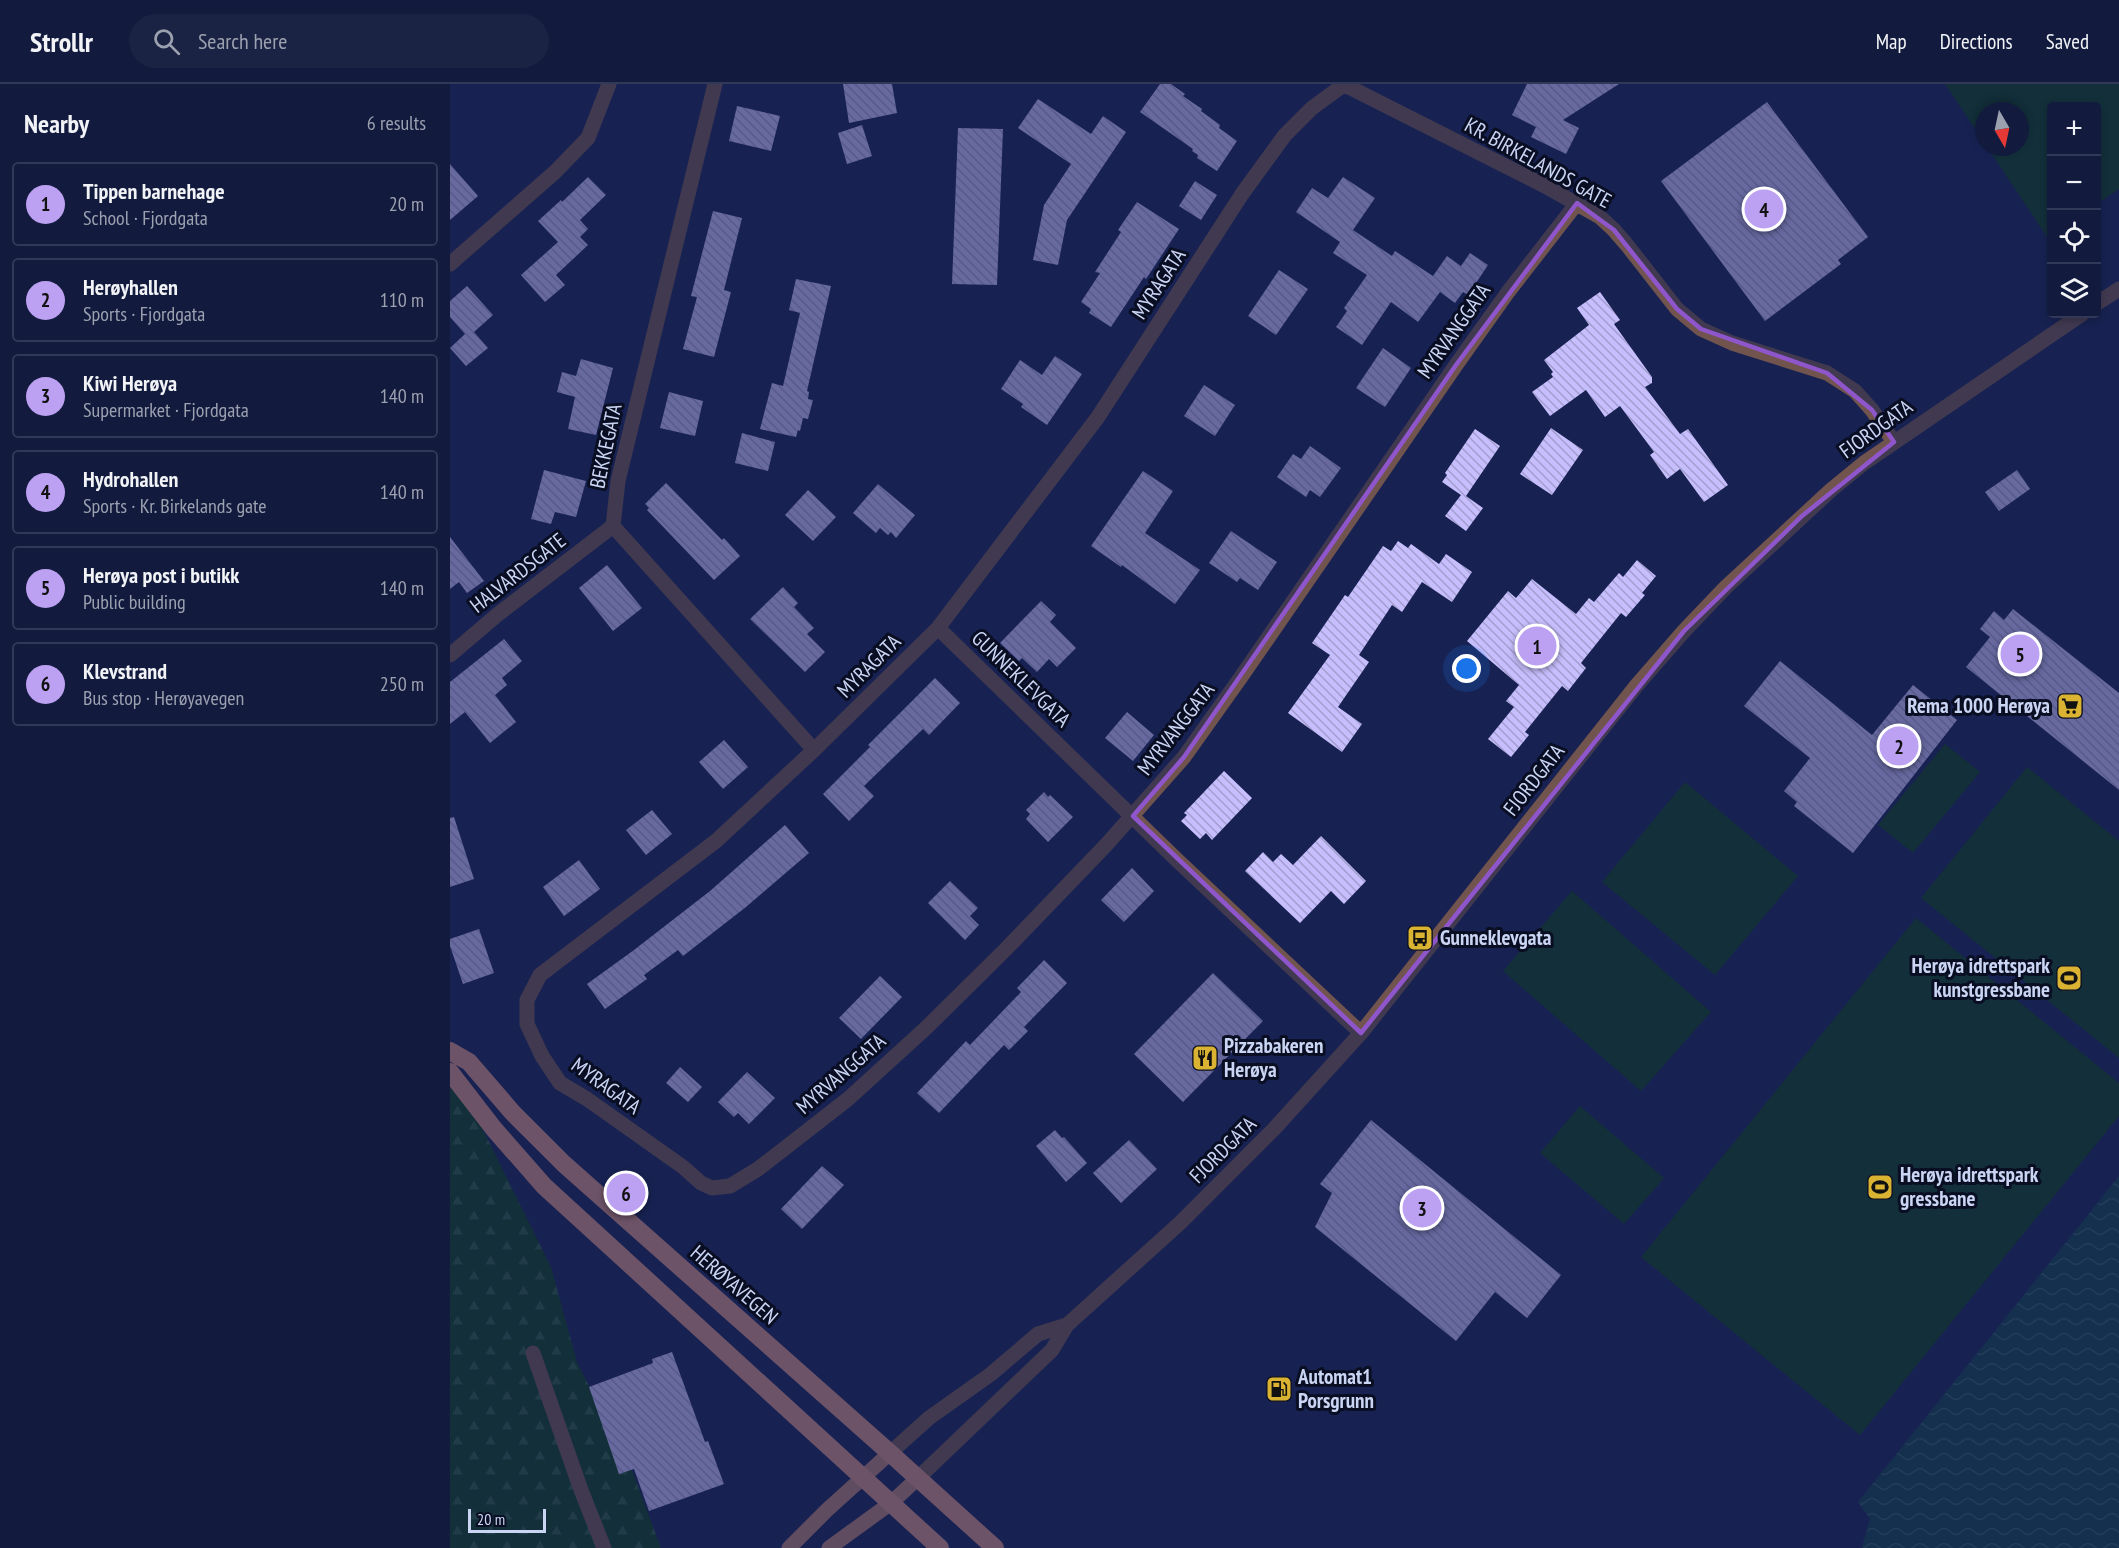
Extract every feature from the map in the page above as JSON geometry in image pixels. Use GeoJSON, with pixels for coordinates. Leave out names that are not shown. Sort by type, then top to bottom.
{"type":"FeatureCollection","features":[{"type":"Feature","properties":{"kind":"highway","name":"HERØYAVEGEN"},"geometry":{"type":"LineString","coordinates":[[450,1051],[469,1062],[512,1112],[564,1164],[995,1548]]}},
{"type":"Feature","properties":{"kind":"highway"},"geometry":{"type":"LineString","coordinates":[[450,1072],[494,1129],[544,1186],[940,1548]]}},
{"type":"Feature","properties":{"kind":"main road"},"geometry":{"type":"LineString","coordinates":[[790,1548],[826,1510],[890,1453]]}},
{"type":"Feature","properties":{"kind":"main road"},"geometry":{"type":"LineString","coordinates":[[829,1548],[891,1503],[918,1478]]}},
{"type":"Feature","properties":{"kind":"street"},"geometry":{"type":"LineString","coordinates":[[450,264],[555,172],[588,138],[609,84]]}},
{"type":"Feature","properties":{"kind":"street","name":"BEKKEGATA"},"geometry":{"type":"LineString","coordinates":[[613,526],[618,481],[715,84]]}},
{"type":"Feature","properties":{"kind":"street","name":"KR. BIRKELANDS GATE"},"geometry":{"type":"LineString","coordinates":[[1344,84],[1577,203],[1614,230],[1677,309],[1701,328],[1732,343],[1827,373],[1854,391],[1872,410],[1894,442]]}},
{"type":"Feature","properties":{"kind":"street","name":"MYRAGATA"},"geometry":{"type":"LineString","coordinates":[[712,1188],[701,1183],[683,1167],[587,1099],[560,1083],[542,1056],[527,1024],[527,1000],[540,975],[716,841],[814,750],[938,628],[1098,417],[1242,194],[1285,135],[1312,108],[1344,84]]}},
{"type":"Feature","properties":{"kind":"street","name":"MYRVANGGATA"},"geometry":{"type":"LineString","coordinates":[[712,1188],[729,1186],[758,1169],[848,1099],[926,1028],[1005,950],[1133,816],[1184,756],[1216,713],[1462,356],[1577,203]]}},
{"type":"Feature","properties":{"kind":"street"},"geometry":{"type":"LineString","coordinates":[[2101,301],[2119,289]]}},
{"type":"Feature","properties":{"kind":"street","name":"FJORDGATA"},"geometry":{"type":"LineString","coordinates":[[918,1478],[1052,1350],[1067,1325],[1179,1223],[1274,1129],[1360,1033],[1560,781],[1684,631],[1726,587],[1802,516],[1864,463],[2076,318]]}},
{"type":"Feature","properties":{"kind":"street"},"geometry":{"type":"LineString","coordinates":[[613,526],[814,750]]}},
{"type":"Feature","properties":{"kind":"street","name":"HALVARDSGATE"},"geometry":{"type":"LineString","coordinates":[[450,655],[562,563],[613,526]]}},
{"type":"Feature","properties":{"kind":"street","name":"GUNNEKLEVGATA"},"geometry":{"type":"LineString","coordinates":[[938,628],[1360,1033]]}},
{"type":"Feature","properties":{"kind":"street","name":"FJORDGATA"},"geometry":{"type":"LineString","coordinates":[[890,1453],[929,1418],[992,1374],[1038,1334],[1067,1325]]}},
{"type":"Feature","properties":{"kind":"street"},"geometry":{"type":"LineString","coordinates":[[533,1353],[604,1548]]}},
{"type":"Feature","properties":{"kind":"highlighted area"},"geometry":{"type":"Polygon","coordinates":[[[1577,203],[1614,230],[1677,309],[1701,329],[1827,373],[1872,410],[1894,442],[1802,516],[1684,631],[1361,1033],[1133,816],[1184,757],[1456,365],[1577,203]]]}},
{"type":"Feature","properties":{"kind":"green space"},"geometry":{"type":"Polygon","coordinates":[[[1945,84],[2119,84],[2119,189],[2101,201],[2101,102],[2047,102],[2047,237],[1993,156],[2029,156],[2029,102],[1975,102],[1975,129],[1945,84]]]}},
{"type":"Feature","properties":{"kind":"green space"},"geometry":{"type":"Polygon","coordinates":[[[1945,744],[1980,772],[1913,853],[1878,825],[1945,744]]]}},
{"type":"Feature","properties":{"kind":"green space","name":"Herøya idrettspark kunstgressbane"},"geometry":{"type":"Polygon","coordinates":[[[2027,767],[2119,841],[2119,1058],[1921,898],[2027,767]]]}},
{"type":"Feature","properties":{"kind":"green space"},"geometry":{"type":"Polygon","coordinates":[[[1685,782],[1798,876],[1715,975],[1602,882],[1685,782]]]}},
{"type":"Feature","properties":{"kind":"green space"},"geometry":{"type":"Polygon","coordinates":[[[1572,891],[1711,1012],[1641,1091],[1503,971],[1572,891]]]}},
{"type":"Feature","properties":{"kind":"green space","name":"Herøya idrettspark gressbane"},"geometry":{"type":"Polygon","coordinates":[[[1916,918],[2119,1083],[2119,1116],[1860,1435],[1641,1257],[1916,918]]]}},
{"type":"Feature","properties":{"kind":"green space"},"geometry":{"type":"Polygon","coordinates":[[[450,1063],[551,1267],[577,1362],[633,1473],[661,1548],[450,1548],[450,1063]]]}},
{"type":"Feature","properties":{"kind":"green space"},"geometry":{"type":"Polygon","coordinates":[[[1580,1106],[1664,1178],[1624,1224],[1540,1153],[1580,1106]]]}},
{"type":"Feature","properties":{"kind":"water"},"geometry":{"type":"Polygon","coordinates":[[[2119,1176],[2119,1548],[1862,1548],[1870,1519],[1858,1502],[2119,1176]]]}},
{"type":"Feature","properties":{"kind":"building"},"geometry":{"type":"Polygon","coordinates":[[[843,84],[892,84],[897,113],[849,123],[843,84]]]}},
{"type":"Feature","properties":{"kind":"building"},"geometry":{"type":"Polygon","coordinates":[[[1160,84],[1171,84],[1185,94],[1183,96],[1202,109],[1201,111],[1220,125],[1219,128],[1237,141],[1217,171],[1197,158],[1198,155],[1192,151],[1193,149],[1140,112],[1160,84]]]}},
{"type":"Feature","properties":{"kind":"building"},"geometry":{"type":"Polygon","coordinates":[[[1527,84],[1619,84],[1563,120],[1579,128],[1566,154],[1531,137],[1536,127],[1512,115],[1527,84]]]}},
{"type":"Feature","properties":{"kind":"building"},"geometry":{"type":"Polygon","coordinates":[[[1038,99],[1091,134],[1103,116],[1126,132],[1067,220],[1058,265],[1033,260],[1044,205],[1071,164],[1018,128],[1038,99]]]}},
{"type":"Feature","properties":{"kind":"building"},"geometry":{"type":"Polygon","coordinates":[[[1767,102],[1868,237],[1838,260],[1841,264],[1765,321],[1661,181],[1767,102]]]}},
{"type":"Feature","properties":{"kind":"building"},"geometry":{"type":"Polygon","coordinates":[[[737,106],[780,116],[771,151],[729,141],[737,106]]]}},
{"type":"Feature","properties":{"kind":"building"},"geometry":{"type":"Polygon","coordinates":[[[862,125],[872,156],[847,164],[838,133],[862,125]]]}},
{"type":"Feature","properties":{"kind":"building"},"geometry":{"type":"Polygon","coordinates":[[[958,128],[1003,129],[997,285],[952,284],[958,128]]]}},
{"type":"Feature","properties":{"kind":"building"},"geometry":{"type":"Polygon","coordinates":[[[450,164],[478,196],[450,220],[450,164]]]}},
{"type":"Feature","properties":{"kind":"building"},"geometry":{"type":"Polygon","coordinates":[[[588,177],[606,195],[580,220],[588,229],[580,237],[588,245],[556,275],[565,285],[545,302],[521,275],[558,242],[538,221],[588,177]]]}},
{"type":"Feature","properties":{"kind":"building"},"geometry":{"type":"Polygon","coordinates":[[[1343,177],[1375,198],[1353,230],[1392,256],[1395,251],[1433,276],[1447,256],[1461,266],[1470,253],[1488,265],[1468,295],[1463,292],[1455,303],[1440,292],[1418,322],[1391,302],[1362,345],[1336,327],[1347,311],[1344,308],[1367,275],[1333,253],[1340,242],[1296,212],[1312,188],[1328,198],[1343,177]]]}},
{"type":"Feature","properties":{"kind":"building"},"geometry":{"type":"Polygon","coordinates":[[[1195,181],[1217,195],[1201,220],[1179,206],[1195,181]]]}},
{"type":"Feature","properties":{"kind":"building"},"geometry":{"type":"Polygon","coordinates":[[[1137,202],[1179,229],[1111,327],[1089,313],[1091,309],[1081,302],[1100,273],[1095,272],[1121,232],[1118,230],[1137,202]]]}},
{"type":"Feature","properties":{"kind":"building"},"geometry":{"type":"Polygon","coordinates":[[[713,211],[742,218],[724,290],[731,292],[714,357],[683,349],[697,297],[691,296],[713,211]]]}},
{"type":"Feature","properties":{"kind":"building"},"geometry":{"type":"Polygon","coordinates":[[[1279,270],[1308,289],[1276,335],[1248,316],[1279,270]]]}},
{"type":"Feature","properties":{"kind":"building"},"geometry":{"type":"Polygon","coordinates":[[[796,279],[831,286],[807,391],[809,392],[808,399],[813,400],[808,419],[803,418],[796,437],[760,429],[772,383],[783,386],[800,313],[789,310],[796,279]]]}},
{"type":"Feature","properties":{"kind":"building"},"geometry":{"type":"Polygon","coordinates":[[[467,286],[493,315],[474,332],[488,348],[466,366],[450,348],[465,334],[450,317],[450,301],[467,286]]]}},
{"type":"Feature","properties":{"kind":"building"},"geometry":{"type":"Polygon","coordinates":[[[1600,292],[1620,320],[1614,324],[1652,377],[1652,383],[1645,387],[1680,434],[1688,429],[1728,485],[1704,502],[1680,469],[1667,479],[1650,455],[1654,452],[1620,406],[1605,417],[1586,390],[1550,416],[1532,392],[1553,377],[1551,374],[1553,372],[1544,360],[1589,325],[1577,308],[1600,292]]]}},
{"type":"Feature","properties":{"kind":"building"},"geometry":{"type":"Polygon","coordinates":[[[1383,348],[1411,368],[1385,407],[1356,388],[1383,348]]]}},
{"type":"Feature","properties":{"kind":"building"},"geometry":{"type":"Polygon","coordinates":[[[1055,356],[1082,374],[1047,425],[1021,407],[1023,404],[1001,389],[1020,360],[1042,375],[1055,356]]]}},
{"type":"Feature","properties":{"kind":"building"},"geometry":{"type":"Polygon","coordinates":[[[581,359],[613,368],[596,435],[568,429],[575,397],[557,392],[562,372],[576,376],[581,359]]]}},
{"type":"Feature","properties":{"kind":"building"},"geometry":{"type":"Polygon","coordinates":[[[1204,385],[1235,405],[1215,436],[1184,416],[1204,385]]]}},
{"type":"Feature","properties":{"kind":"building"},"geometry":{"type":"Polygon","coordinates":[[[669,392],[703,401],[695,436],[660,428],[669,392]]]}},
{"type":"Feature","properties":{"kind":"building"},"geometry":{"type":"Polygon","coordinates":[[[1551,428],[1583,450],[1552,495],[1520,474],[1551,428]]]}},
{"type":"Feature","properties":{"kind":"building"},"geometry":{"type":"Polygon","coordinates":[[[1475,429],[1500,446],[1466,496],[1483,508],[1466,531],[1445,516],[1461,495],[1442,482],[1447,475],[1445,473],[1475,429]]]}},
{"type":"Feature","properties":{"kind":"building"},"geometry":{"type":"Polygon","coordinates":[[[742,433],[775,442],[768,471],[735,463],[742,433]]]}},
{"type":"Feature","properties":{"kind":"building"},"geometry":{"type":"Polygon","coordinates":[[[1310,446],[1341,468],[1320,497],[1310,490],[1306,497],[1277,477],[1293,454],[1301,459],[1310,446]]]}},
{"type":"Feature","properties":{"kind":"building"},"geometry":{"type":"Polygon","coordinates":[[[544,470],[586,481],[576,517],[555,512],[551,524],[531,519],[544,470]]]}},
{"type":"Feature","properties":{"kind":"building"},"geometry":{"type":"Polygon","coordinates":[[[2017,470],[2030,489],[1999,511],[1985,492],[2017,470]]]}},
{"type":"Feature","properties":{"kind":"building"},"geometry":{"type":"Polygon","coordinates":[[[1143,471],[1173,491],[1145,533],[1200,570],[1175,604],[1122,565],[1121,567],[1091,546],[1143,471]]]}},
{"type":"Feature","properties":{"kind":"building"},"geometry":{"type":"Polygon","coordinates":[[[666,483],[740,556],[714,580],[647,510],[649,508],[645,504],[666,483]]]}},
{"type":"Feature","properties":{"kind":"building"},"geometry":{"type":"Polygon","coordinates":[[[878,484],[915,515],[896,538],[891,532],[888,535],[880,528],[876,533],[853,513],[878,484]]]}},
{"type":"Feature","properties":{"kind":"building"},"geometry":{"type":"Polygon","coordinates":[[[808,490],[836,517],[813,541],[785,515],[808,490]]]}},
{"type":"Feature","properties":{"kind":"building"},"geometry":{"type":"Polygon","coordinates":[[[1231,531],[1277,562],[1258,590],[1240,578],[1237,582],[1209,563],[1231,531]]]}},
{"type":"Feature","properties":{"kind":"building"},"geometry":{"type":"Polygon","coordinates":[[[450,537],[484,581],[467,593],[459,582],[450,589],[450,537]]]}},
{"type":"Feature","properties":{"kind":"building"},"geometry":{"type":"Polygon","coordinates":[[[1398,541],[1408,548],[1411,544],[1439,564],[1446,554],[1472,572],[1452,602],[1422,582],[1402,612],[1392,605],[1359,655],[1369,662],[1338,707],[1362,724],[1342,752],[1288,713],[1330,655],[1312,643],[1345,595],[1348,597],[1383,546],[1391,551],[1398,541]]]}},
{"type":"Feature","properties":{"kind":"building"},"geometry":{"type":"Polygon","coordinates":[[[1637,560],[1656,576],[1642,593],[1645,595],[1626,617],[1621,613],[1581,663],[1586,668],[1568,691],[1562,686],[1525,732],[1529,735],[1511,757],[1488,739],[1514,707],[1506,701],[1519,685],[1467,641],[1508,591],[1516,598],[1532,579],[1576,614],[1589,598],[1594,602],[1619,573],[1623,577],[1637,560]]]}},
{"type":"Feature","properties":{"kind":"building"},"geometry":{"type":"Polygon","coordinates":[[[607,565],[642,608],[613,631],[579,588],[607,565]]]}},
{"type":"Feature","properties":{"kind":"building"},"geometry":{"type":"Polygon","coordinates":[[[783,587],[798,603],[794,607],[814,628],[807,634],[825,652],[805,672],[750,619],[783,587]]]}},
{"type":"Feature","properties":{"kind":"building"},"geometry":{"type":"Polygon","coordinates":[[[1041,601],[1056,615],[1050,622],[1076,648],[1057,667],[1049,659],[1037,672],[1022,658],[1019,661],[1000,643],[1041,601]]]}},
{"type":"Feature","properties":{"kind":"building"},"geometry":{"type":"Polygon","coordinates":[[[2013,609],[2119,693],[2119,790],[1966,667],[1990,637],[1980,629],[1994,611],[2004,620],[2013,609]]]}},
{"type":"Feature","properties":{"kind":"building"},"geometry":{"type":"Polygon","coordinates":[[[504,639],[522,661],[502,678],[507,685],[495,695],[516,722],[490,743],[465,712],[450,724],[450,682],[504,639]]]}},
{"type":"Feature","properties":{"kind":"building"},"geometry":{"type":"Polygon","coordinates":[[[1780,661],[1872,735],[1913,685],[1957,720],[1853,853],[1794,806],[1797,802],[1784,791],[1810,758],[1744,706],[1780,661]]]}},
{"type":"Feature","properties":{"kind":"building"},"geometry":{"type":"Polygon","coordinates":[[[935,678],[960,703],[929,735],[923,729],[864,786],[874,796],[849,821],[823,794],[935,678]]]}},
{"type":"Feature","properties":{"kind":"building"},"geometry":{"type":"Polygon","coordinates":[[[1127,712],[1154,735],[1133,761],[1105,738],[1127,712]]]}},
{"type":"Feature","properties":{"kind":"building"},"geometry":{"type":"Polygon","coordinates":[[[724,740],[748,767],[723,789],[699,762],[724,740]]]}},
{"type":"Feature","properties":{"kind":"building"},"geometry":{"type":"Polygon","coordinates":[[[1224,771],[1252,798],[1212,840],[1206,833],[1200,839],[1181,821],[1187,815],[1184,813],[1224,771]]]}},
{"type":"Feature","properties":{"kind":"building"},"geometry":{"type":"Polygon","coordinates":[[[1044,792],[1073,817],[1048,842],[1026,819],[1030,814],[1026,810],[1044,792]]]}},
{"type":"Feature","properties":{"kind":"building"},"geometry":{"type":"Polygon","coordinates":[[[652,810],[672,834],[646,855],[626,830],[652,810]]]}},
{"type":"Feature","properties":{"kind":"building"},"geometry":{"type":"Polygon","coordinates":[[[454,817],[474,879],[450,887],[450,818],[454,817]]]}},
{"type":"Feature","properties":{"kind":"building"},"geometry":{"type":"Polygon","coordinates":[[[785,825],[809,853],[746,907],[683,956],[678,950],[644,975],[647,979],[605,1009],[587,984],[710,891],[785,825]]]}},
{"type":"Feature","properties":{"kind":"building"},"geometry":{"type":"Polygon","coordinates":[[[1321,836],[1366,881],[1344,904],[1331,891],[1300,923],[1245,871],[1263,852],[1273,862],[1281,854],[1293,865],[1321,836]]]}},
{"type":"Feature","properties":{"kind":"building"},"geometry":{"type":"Polygon","coordinates":[[[579,860],[600,889],[564,916],[543,887],[579,860]]]}},
{"type":"Feature","properties":{"kind":"building"},"geometry":{"type":"Polygon","coordinates":[[[1132,868],[1154,891],[1124,922],[1101,900],[1132,868]]]}},
{"type":"Feature","properties":{"kind":"building"},"geometry":{"type":"Polygon","coordinates":[[[950,881],[978,908],[970,916],[979,925],[965,940],[928,903],[950,881]]]}},
{"type":"Feature","properties":{"kind":"building"},"geometry":{"type":"Polygon","coordinates":[[[479,929],[494,973],[463,984],[450,946],[450,939],[479,929]]]}},
{"type":"Feature","properties":{"kind":"building"},"geometry":{"type":"Polygon","coordinates":[[[1044,960],[1067,983],[1024,1027],[1028,1031],[1009,1050],[1004,1045],[939,1113],[917,1093],[966,1041],[970,1045],[1021,992],[1017,988],[1044,960]]]}},
{"type":"Feature","properties":{"kind":"building"},"geometry":{"type":"Polygon","coordinates":[[[1213,973],[1263,1021],[1183,1102],[1134,1054],[1213,973]]]}},
{"type":"Feature","properties":{"kind":"building"},"geometry":{"type":"Polygon","coordinates":[[[880,976],[902,997],[861,1039],[839,1018],[880,976]]]}},
{"type":"Feature","properties":{"kind":"building"},"geometry":{"type":"Polygon","coordinates":[[[680,1067],[702,1087],[688,1102],[666,1083],[680,1067]]]}},
{"type":"Feature","properties":{"kind":"building"},"geometry":{"type":"Polygon","coordinates":[[[747,1072],[775,1098],[749,1124],[738,1113],[734,1117],[718,1102],[747,1072]]]}},
{"type":"Feature","properties":{"kind":"building"},"geometry":{"type":"Polygon","coordinates":[[[1371,1120],[1561,1275],[1527,1318],[1495,1292],[1456,1341],[1315,1227],[1332,1193],[1320,1184],[1371,1120]]]}},
{"type":"Feature","properties":{"kind":"building"},"geometry":{"type":"Polygon","coordinates":[[[1055,1130],[1087,1163],[1066,1182],[1036,1146],[1055,1130]]]}},
{"type":"Feature","properties":{"kind":"building"},"geometry":{"type":"Polygon","coordinates":[[[1129,1140],[1157,1169],[1121,1203],[1093,1173],[1129,1140]]]}},
{"type":"Feature","properties":{"kind":"building"},"geometry":{"type":"Polygon","coordinates":[[[822,1166],[844,1185],[802,1229],[781,1209],[822,1166]]]}},
{"type":"Feature","properties":{"kind":"building"},"geometry":{"type":"Polygon","coordinates":[[[672,1352],[705,1442],[708,1441],[724,1484],[649,1511],[634,1469],[619,1474],[589,1387],[653,1363],[652,1359],[672,1352]]]}},
{"type":"Feature","properties":{"kind":"place","name":"Hydrohallen"},"geometry":{"type":"Point","coordinates":[1764,209]}},
{"type":"Feature","properties":{"kind":"place","name":"Tippen barnehage"},"geometry":{"type":"Point","coordinates":[1537,646]}},
{"type":"Feature","properties":{"kind":"place","name":"Herøya post i butikk"},"geometry":{"type":"Point","coordinates":[2020,654]}},
{"type":"Feature","properties":{"kind":"place","name":"Rema 1000 Herøya"},"geometry":{"type":"Point","coordinates":[2070,706]}},
{"type":"Feature","properties":{"kind":"place","name":"Herøyhallen"},"geometry":{"type":"Point","coordinates":[1899,746]}},
{"type":"Feature","properties":{"kind":"place","name":"Gunneklevgata"},"geometry":{"type":"Point","coordinates":[1420,938]}},
{"type":"Feature","properties":{"kind":"place","name":"Herøya idrettspark kunstgressbane"},"geometry":{"type":"Point","coordinates":[2069,978]}},
{"type":"Feature","properties":{"kind":"place","name":"Pizzabakeren Herøya"},"geometry":{"type":"Point","coordinates":[1205,1058]}},
{"type":"Feature","properties":{"kind":"place","name":"Herøya idrettspark gressbane"},"geometry":{"type":"Point","coordinates":[1880,1187]}},
{"type":"Feature","properties":{"kind":"place","name":"Klevstrand"},"geometry":{"type":"Point","coordinates":[626,1193]}},
{"type":"Feature","properties":{"kind":"place","name":"Kiwi Herøya"},"geometry":{"type":"Point","coordinates":[1422,1208]}},
{"type":"Feature","properties":{"kind":"place","name":"Automat1 Porsgrunn"},"geometry":{"type":"Point","coordinates":[1279,1389]}}]}
